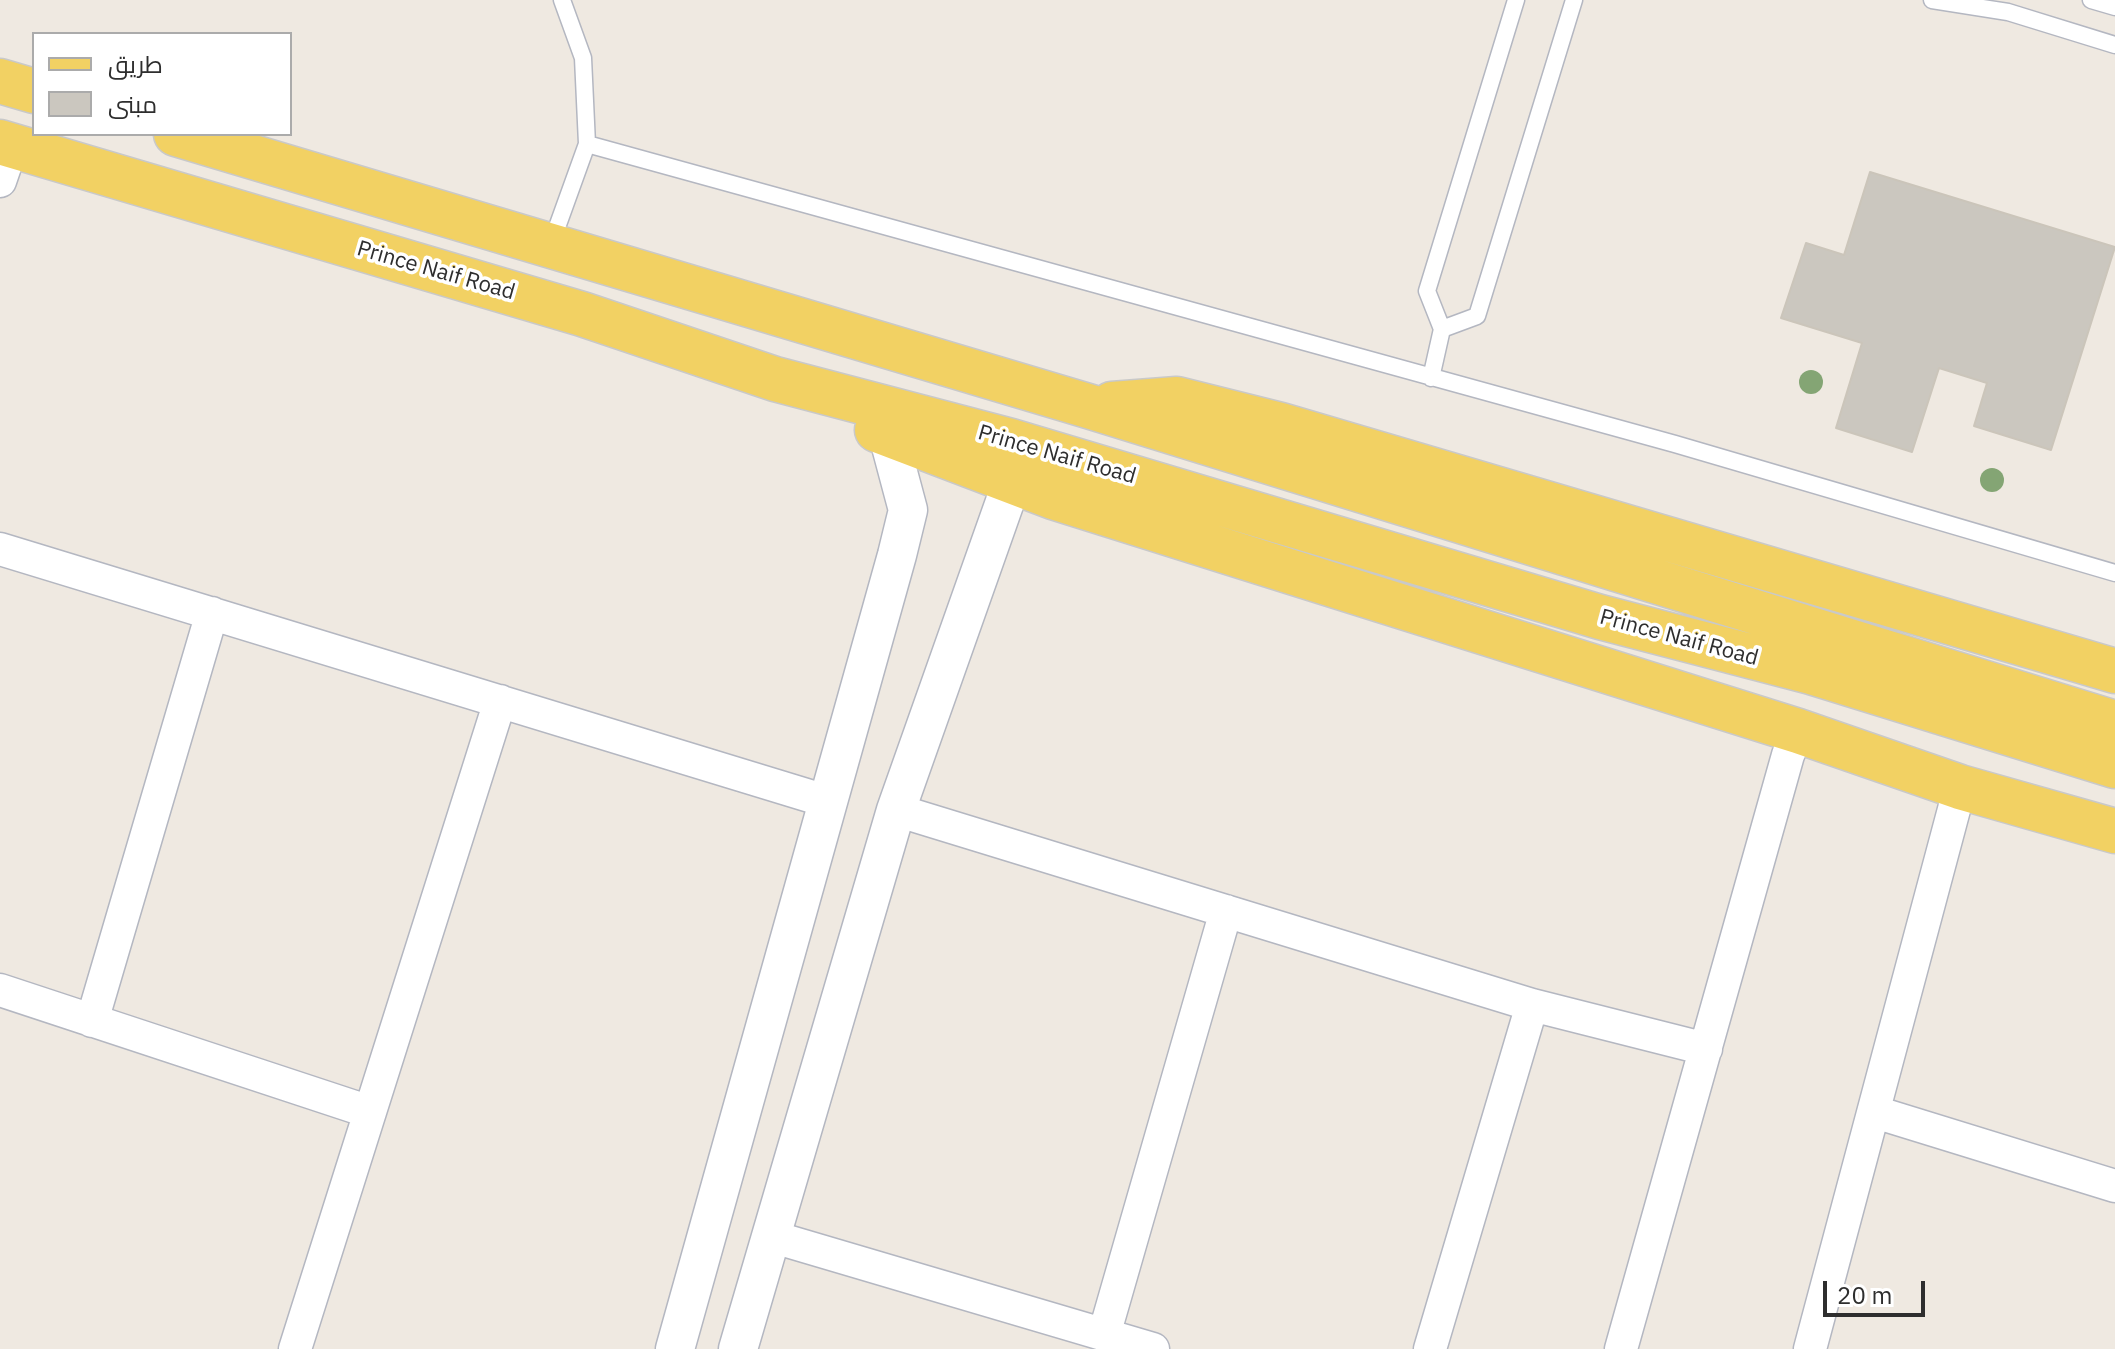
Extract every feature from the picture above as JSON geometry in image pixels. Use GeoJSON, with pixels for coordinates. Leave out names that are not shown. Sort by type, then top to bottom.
{"type":"FeatureCollection","features":[{"type":"Feature","properties":{"kind":"main road"},"geometry":{"type":"LineString","coordinates":[[0,81],[32,90]]}},
{"type":"Feature","properties":{"kind":"main road","name":"Prince Naif Road"},"geometry":{"type":"LineString","coordinates":[[183,136],[1088,406],[2115,723]]}},
{"type":"Feature","properties":{"kind":"main road","name":"Prince Naif Road"},"geometry":{"type":"LineString","coordinates":[[4,156],[567,310],[775,379],[1011,441],[1600,617],[1811,672],[2115,766]]}},
{"type":"Feature","properties":{"kind":"main road"},"geometry":{"type":"LineString","coordinates":[[775,379],[888,435],[1053,497],[1798,731],[1960,787],[2115,831]]}},
{"type":"Feature","properties":{"kind":"main road"},"geometry":{"type":"LineString","coordinates":[[1088,406],[1177,399],[1281,425],[2115,671]]}},
{"type":"Feature","properties":{"kind":"street"},"geometry":{"type":"LineString","coordinates":[[675,1349],[908,510],[888,435]]}},
{"type":"Feature","properties":{"kind":"street"},"geometry":{"type":"LineString","coordinates":[[738,1349],[896,810],[1012,482]]}},
{"type":"Feature","properties":{"kind":"street"},"geometry":{"type":"LineString","coordinates":[[0,549],[826,801]]}},
{"type":"Feature","properties":{"kind":"street"},"geometry":{"type":"LineString","coordinates":[[92,1021],[212,613]]}},
{"type":"Feature","properties":{"kind":"street"},"geometry":{"type":"LineString","coordinates":[[295,1349],[500,701]]}},
{"type":"Feature","properties":{"kind":"street"},"geometry":{"type":"LineString","coordinates":[[1621,1349],[1788,755],[1798,731]]}},
{"type":"Feature","properties":{"kind":"street"},"geometry":{"type":"LineString","coordinates":[[1810,1349],[1960,787]]}},
{"type":"Feature","properties":{"kind":"street"},"geometry":{"type":"LineString","coordinates":[[896,810],[1532,1005],[1706,1049]]}},
{"type":"Feature","properties":{"kind":"street"},"geometry":{"type":"LineString","coordinates":[[1104,1335],[1226,911]]}},
{"type":"Feature","properties":{"kind":"street"},"geometry":{"type":"LineString","coordinates":[[0,990],[370,1112]]}},
{"type":"Feature","properties":{"kind":"street"},"geometry":{"type":"LineString","coordinates":[[1430,1349],[1532,1005]]}},
{"type":"Feature","properties":{"kind":"street"},"geometry":{"type":"LineString","coordinates":[[1875,1112],[2115,1186]]}},
{"type":"Feature","properties":{"kind":"street"},"geometry":{"type":"LineString","coordinates":[[770,1236],[1153,1349]]}},
{"type":"Feature","properties":{"kind":"lane"},"geometry":{"type":"LineString","coordinates":[[550,247],[587,144],[583,58],[562,0]]}},
{"type":"Feature","properties":{"kind":"lane"},"geometry":{"type":"LineString","coordinates":[[1431,378],[1442,329],[1427,291],[1516,0]]}},
{"type":"Feature","properties":{"kind":"lane"},"geometry":{"type":"LineString","coordinates":[[1442,329],[1477,316],[1574,0]]}},
{"type":"Feature","properties":{"kind":"lane"},"geometry":{"type":"LineString","coordinates":[[1932,0],[2008,12],[2115,45]]}},
{"type":"Feature","properties":{"kind":"lane"},"geometry":{"type":"LineString","coordinates":[[2091,0],[2115,7]]}},
{"type":"Feature","properties":{"kind":"lane"},"geometry":{"type":"LineString","coordinates":[[587,144],[1675,444],[2115,573]]}},
{"type":"Feature","properties":{"kind":"building"},"geometry":{"type":"Polygon","coordinates":[[[1870,172],[2115,247],[2051,450],[1974,426],[1987,383],[1939,368],[1912,452],[1836,428],[1862,343],[1781,318],[1806,243],[1844,255],[1870,172]]]}}]}
